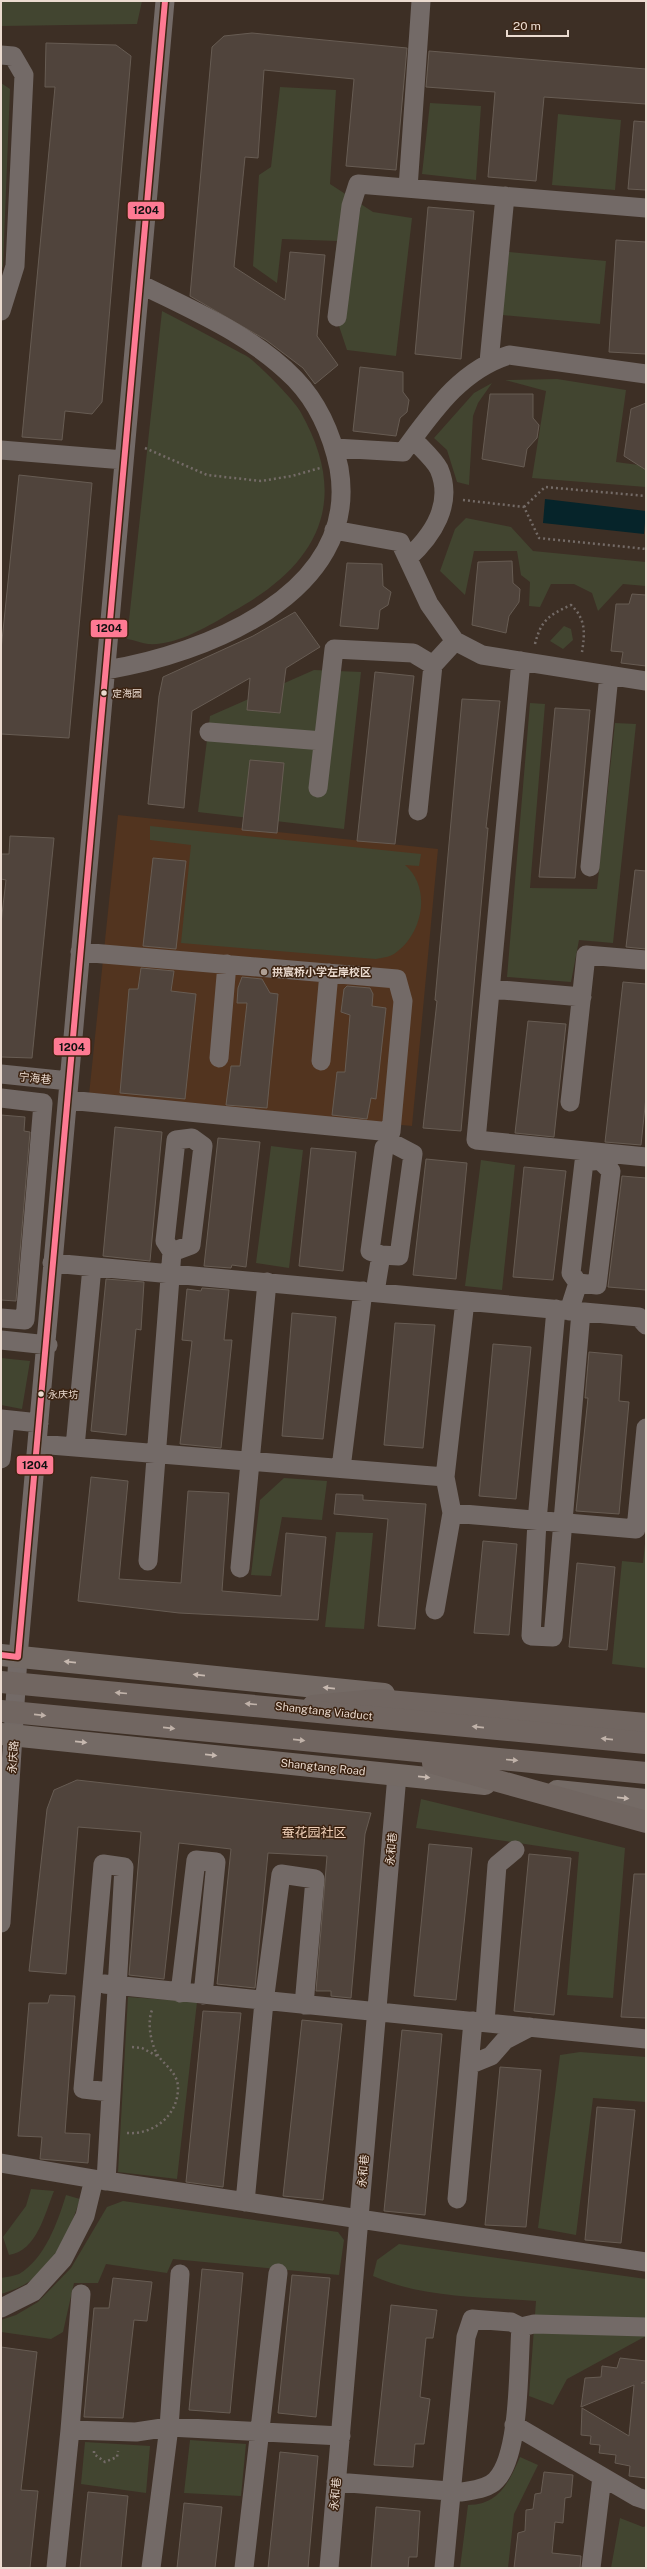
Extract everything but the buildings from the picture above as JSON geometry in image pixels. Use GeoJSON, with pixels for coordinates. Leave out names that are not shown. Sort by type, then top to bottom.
{"type":"FeatureCollection","features":[{"type":"Feature","properties":{"kind":"highway","name":"Shangtang Viaduct"},"geometry":{"type":"LineString","coordinates":[[1,1682],[293,1708],[646,1743]]}},
{"type":"Feature","properties":{"kind":"highway"},"geometry":{"type":"LineString","coordinates":[[293,1708],[377,1700],[646,1724]]}},
{"type":"Feature","properties":{"kind":"highway"},"geometry":{"type":"LineString","coordinates":[[1,1711],[378,1748],[646,1772]]}},
{"type":"Feature","properties":{"kind":"highway"},"geometry":{"type":"LineString","coordinates":[[378,1748],[646,1822]]}},
{"type":"Feature","properties":{"kind":"main road"},"geometry":{"type":"LineString","coordinates":[[10,1656],[646,1720]]}},
{"type":"Feature","properties":{"kind":"main road","name":"Shangtang Road"},"geometry":{"type":"LineString","coordinates":[[8,1734],[646,1800]]}},
{"type":"Feature","properties":{"kind":"street"},"geometry":{"type":"LineString","coordinates":[[10,1656],[38,1444],[47,1344],[52,1263],[68,1100],[165,1]]}},
{"type":"Feature","properties":{"kind":"street"},"geometry":{"type":"LineString","coordinates":[[408,188],[421,1]]}},
{"type":"Feature","properties":{"kind":"street"},"geometry":{"type":"LineString","coordinates":[[1,55],[13,56],[24,75],[15,266],[1,311]]}},
{"type":"Feature","properties":{"kind":"street"},"geometry":{"type":"LineString","coordinates":[[337,316],[351,206],[358,184],[646,208]]}},
{"type":"Feature","properties":{"kind":"street"},"geometry":{"type":"LineString","coordinates":[[489,362],[505,196]]}},
{"type":"Feature","properties":{"kind":"street"},"geometry":{"type":"LineString","coordinates":[[106,670],[133,666],[206,643],[245,625],[283,600],[304,580],[323,555],[334,530],[341,505],[336,456],[324,418],[295,380],[253,344],[140,284]]}},
{"type":"Feature","properties":{"kind":"street"},"geometry":{"type":"LineString","coordinates":[[336,456],[403,452],[438,404],[489,362],[509,355],[646,374]]}},
{"type":"Feature","properties":{"kind":"street"},"geometry":{"type":"LineString","coordinates":[[408,558],[425,542],[433,529],[445,498],[438,469],[413,438]]}},
{"type":"Feature","properties":{"kind":"street"},"geometry":{"type":"LineString","coordinates":[[1,450],[125,451]]}},
{"type":"Feature","properties":{"kind":"street"},"geometry":{"type":"LineString","coordinates":[[334,530],[400,542],[429,604],[455,641],[482,655],[646,681]]}},
{"type":"Feature","properties":{"kind":"street"},"geometry":{"type":"LineString","coordinates":[[418,811],[433,666],[455,641]]}},
{"type":"Feature","properties":{"kind":"street"},"geometry":{"type":"LineString","coordinates":[[318,788],[334,649],[413,653],[433,666]]}},
{"type":"Feature","properties":{"kind":"street"},"geometry":{"type":"LineString","coordinates":[[529,663],[491,989],[476,1140],[646,1157]]}},
{"type":"Feature","properties":{"kind":"street"},"geometry":{"type":"LineString","coordinates":[[590,867],[609,675]]}},
{"type":"Feature","properties":{"kind":"street"},"geometry":{"type":"LineString","coordinates":[[209,732],[323,741]]}},
{"type":"Feature","properties":{"kind":"street"},"geometry":{"type":"LineString","coordinates":[[68,1100],[391,1132],[403,1001],[397,979],[80,952]]}},
{"type":"Feature","properties":{"kind":"street"},"geometry":{"type":"LineString","coordinates":[[570,1102],[586,955],[646,960]]}},
{"type":"Feature","properties":{"kind":"street"},"geometry":{"type":"LineString","coordinates":[[219,1058],[227,964]]}},
{"type":"Feature","properties":{"kind":"street"},"geometry":{"type":"LineString","coordinates":[[321,1061],[329,973]]}},
{"type":"Feature","properties":{"kind":"street"},"geometry":{"type":"LineString","coordinates":[[491,989],[582,997]]}},
{"type":"Feature","properties":{"kind":"street","name":"宁海巷"},"geometry":{"type":"LineString","coordinates":[[1,1074],[69,1081]]}},
{"type":"Feature","properties":{"kind":"street"},"geometry":{"type":"LineString","coordinates":[[1,1098],[43,1102],[25,1320],[1,1318]]}},
{"type":"Feature","properties":{"kind":"street"},"geometry":{"type":"LineString","coordinates":[[148,1562],[155,1454],[171,1274],[172,1252],[165,1241],[176,1140],[192,1138],[203,1146],[191,1246],[172,1252]]}},
{"type":"Feature","properties":{"kind":"street"},"geometry":{"type":"LineString","coordinates":[[394,1144],[413,1154],[399,1256],[381,1255],[370,1251],[384,1148],[394,1144]]}},
{"type":"Feature","properties":{"kind":"street"},"geometry":{"type":"LineString","coordinates":[[600,1160],[611,1171],[597,1285],[578,1283],[571,1273],[584,1162],[600,1160]]}},
{"type":"Feature","properties":{"kind":"street"},"geometry":{"type":"LineString","coordinates":[[341,1468],[369,1292],[381,1255]]}},
{"type":"Feature","properties":{"kind":"street"},"geometry":{"type":"LineString","coordinates":[[52,1263],[639,1317],[646,1325]]}},
{"type":"Feature","properties":{"kind":"street"},"geometry":{"type":"LineString","coordinates":[[75,1447],[92,1266]]}},
{"type":"Feature","properties":{"kind":"street"},"geometry":{"type":"LineString","coordinates":[[240,1568],[267,1282]]}},
{"type":"Feature","properties":{"kind":"street"},"geometry":{"type":"LineString","coordinates":[[569,1311],[563,1523],[553,1637],[531,1636],[537,1521],[569,1311],[578,1283]]}},
{"type":"Feature","properties":{"kind":"street"},"geometry":{"type":"LineString","coordinates":[[435,1610],[452,1513],[445,1477],[465,1300]]}},
{"type":"Feature","properties":{"kind":"street"},"geometry":{"type":"LineString","coordinates":[[1,1340],[47,1344]]}},
{"type":"Feature","properties":{"kind":"street"},"geometry":{"type":"LineString","coordinates":[[1,1459],[3,1419],[39,1423]]}},
{"type":"Feature","properties":{"kind":"street"},"geometry":{"type":"LineString","coordinates":[[452,1513],[563,1523],[641,1536],[646,1428]]}},
{"type":"Feature","properties":{"kind":"street"},"geometry":{"type":"LineString","coordinates":[[38,1444],[445,1477]]}},
{"type":"Feature","properties":{"kind":"street","name":"永庆路"},"geometry":{"type":"LineString","coordinates":[[1,1923],[10,1656]]}},
{"type":"Feature","properties":{"kind":"street","name":"永和巷"},"geometry":{"type":"LineString","coordinates":[[329,2568],[397,1775]]}},
{"type":"Feature","properties":{"kind":"street"},"geometry":{"type":"LineString","coordinates":[[457,2199],[469,2065],[479,2022],[497,1865],[515,1850]]}},
{"type":"Feature","properties":{"kind":"street"},"geometry":{"type":"LineString","coordinates":[[172,1992],[196,1860],[216,1862],[203,1995]]}},
{"type":"Feature","properties":{"kind":"street"},"geometry":{"type":"LineString","coordinates":[[1,2308],[33,2292],[63,2259],[85,2216],[100,2180],[108,2132],[124,1867],[103,1864],[94,1983],[83,2089],[110,2092]]}},
{"type":"Feature","properties":{"kind":"street"},"geometry":{"type":"LineString","coordinates":[[245,2202],[264,2002],[282,1874],[315,1879],[304,2005]]}},
{"type":"Feature","properties":{"kind":"street"},"geometry":{"type":"LineString","coordinates":[[94,1983],[264,2002],[377,2011],[646,2039]]}},
{"type":"Feature","properties":{"kind":"street"},"geometry":{"type":"LineString","coordinates":[[469,2065],[491,2056],[506,2040],[530,2027]]}},
{"type":"Feature","properties":{"kind":"street"},"geometry":{"type":"LineString","coordinates":[[1,2163],[100,2180],[646,2262]]}},
{"type":"Feature","properties":{"kind":"street"},"geometry":{"type":"LineString","coordinates":[[244,2568],[261,2432],[278,2273]]}},
{"type":"Feature","properties":{"kind":"street"},"geometry":{"type":"LineString","coordinates":[[151,2568],[169,2427],[180,2274]]}},
{"type":"Feature","properties":{"kind":"street"},"geometry":{"type":"LineString","coordinates":[[56,2568],[70,2430],[81,2294]]}},
{"type":"Feature","properties":{"kind":"street"},"geometry":{"type":"LineString","coordinates":[[444,2568],[466,2337],[472,2320],[511,2322],[521,2327],[534,2324],[646,2327]]}},
{"type":"Feature","properties":{"kind":"street"},"geometry":{"type":"LineString","coordinates":[[336,2482],[462,2492],[482,2488],[496,2481],[508,2461],[514,2425],[521,2327]]}},
{"type":"Feature","properties":{"kind":"street"},"geometry":{"type":"LineString","coordinates":[[514,2425],[637,2497],[646,2500]]}},
{"type":"Feature","properties":{"kind":"street"},"geometry":{"type":"LineString","coordinates":[[70,2430],[136,2432],[169,2427],[341,2436]]}},
{"type":"Feature","properties":{"kind":"street"},"geometry":{"type":"LineString","coordinates":[[591,2568],[602,2477]]}},
{"type":"Feature","properties":{"kind":"path"},"geometry":{"type":"LineString","coordinates":[[125,451],[156,451],[182,465],[207,475],[262,481],[292,476],[336,456]]}},
{"type":"Feature","properties":{"kind":"path"},"geometry":{"type":"LineString","coordinates":[[524,507],[545,486],[646,496]]}},
{"type":"Feature","properties":{"kind":"path"},"geometry":{"type":"LineString","coordinates":[[445,498],[524,507]]}},
{"type":"Feature","properties":{"kind":"path"},"geometry":{"type":"LineString","coordinates":[[524,507],[539,538],[646,549]]}},
{"type":"Feature","properties":{"kind":"path"},"geometry":{"type":"LineString","coordinates":[[529,663],[539,626],[553,613],[571,605],[580,614],[585,634],[580,671]]}},
{"type":"Feature","properties":{"kind":"path"},"geometry":{"type":"LineString","coordinates":[[108,2132],[134,2134],[149,2131],[162,2124],[173,2106],[178,2088],[173,2072],[159,2057],[152,2043],[150,2024],[151,2010],[172,1992]]}},
{"type":"Feature","properties":{"kind":"path"},"geometry":{"type":"LineString","coordinates":[[113,2044],[142,2048],[159,2057]]}},
{"type":"Feature","properties":{"kind":"shaded area","name":"拱宸桥小学左岸校区"},"geometry":{"type":"Polygon","coordinates":[[[118,815],[438,849],[412,1126],[89,1095],[118,815]]]}},
{"type":"Feature","properties":{"kind":"green space"},"geometry":{"type":"Polygon","coordinates":[[[1,1],[142,1],[137,24],[1,26],[1,1]]]}},
{"type":"Feature","properties":{"kind":"green space"},"geometry":{"type":"Polygon","coordinates":[[[1,83],[10,89],[3,266],[1,272],[1,83]]]}},
{"type":"Feature","properties":{"kind":"green space"},"geometry":{"type":"Polygon","coordinates":[[[280,87],[336,90],[330,184],[373,212],[412,218],[396,356],[347,350],[330,299],[337,241],[282,239],[277,283],[253,266],[259,175],[271,167],[280,87]]]}},
{"type":"Feature","properties":{"kind":"green space"},"geometry":{"type":"Polygon","coordinates":[[[430,103],[481,106],[476,180],[422,174],[430,103]]]}},
{"type":"Feature","properties":{"kind":"green space"},"geometry":{"type":"Polygon","coordinates":[[[558,114],[621,120],[615,190],[552,185],[558,114]]]}},
{"type":"Feature","properties":{"kind":"green space"},"geometry":{"type":"Polygon","coordinates":[[[509,252],[606,261],[600,324],[502,315],[509,252]]]}},
{"type":"Feature","properties":{"kind":"green space"},"geometry":{"type":"Polygon","coordinates":[[[162,311],[249,358],[291,399],[300,411],[316,444],[323,474],[324,502],[318,528],[305,552],[286,574],[262,594],[192,634],[170,642],[148,644],[127,639],[162,311]]]}},
{"type":"Feature","properties":{"kind":"green space"},"geometry":{"type":"Polygon","coordinates":[[[557,379],[626,390],[616,462],[646,466],[646,487],[532,478],[546,391],[505,380],[557,379]]]}},
{"type":"Feature","properties":{"kind":"green space"},"geometry":{"type":"Polygon","coordinates":[[[492,383],[478,403],[473,416],[469,485],[457,482],[447,450],[434,438],[474,393],[492,383]]]}},
{"type":"Feature","properties":{"kind":"green space"},"geometry":{"type":"Polygon","coordinates":[[[466,518],[511,527],[533,551],[646,562],[646,586],[623,584],[598,611],[592,593],[574,584],[551,584],[540,607],[529,606],[530,582],[521,575],[517,551],[474,551],[465,595],[440,571],[455,529],[466,518]]]}},
{"type":"Feature","properties":{"kind":"green space"},"geometry":{"type":"Polygon","coordinates":[[[564,626],[571,629],[573,640],[563,649],[550,641],[564,626]]]}},
{"type":"Feature","properties":{"kind":"green space"},"geometry":{"type":"Polygon","coordinates":[[[314,670],[361,672],[344,829],[198,812],[210,716],[314,670]]]}},
{"type":"Feature","properties":{"kind":"green space"},"geometry":{"type":"Polygon","coordinates":[[[530,703],[545,704],[530,888],[597,889],[615,723],[636,724],[613,943],[579,940],[571,982],[507,977],[530,703]]]}},
{"type":"Feature","properties":{"kind":"green space"},"geometry":{"type":"Polygon","coordinates":[[[150,826],[421,854],[419,866],[405,865],[419,886],[421,898],[417,924],[412,935],[404,946],[392,955],[376,959],[181,943],[191,845],[150,840],[150,826]]]}},
{"type":"Feature","properties":{"kind":"green space"},"geometry":{"type":"Polygon","coordinates":[[[271,1146],[303,1150],[289,1268],[256,1263],[271,1146]]]}},
{"type":"Feature","properties":{"kind":"green space"},"geometry":{"type":"Polygon","coordinates":[[[481,1160],[515,1165],[502,1290],[465,1286],[481,1160]]]}},
{"type":"Feature","properties":{"kind":"green space"},"geometry":{"type":"Polygon","coordinates":[[[1,1358],[30,1361],[22,1409],[1,1405],[1,1358]]]}},
{"type":"Feature","properties":{"kind":"green space"},"geometry":{"type":"Polygon","coordinates":[[[284,1478],[327,1481],[322,1520],[282,1517],[271,1576],[251,1575],[260,1500],[284,1478]]]}},
{"type":"Feature","properties":{"kind":"green space"},"geometry":{"type":"Polygon","coordinates":[[[336,1532],[373,1533],[364,1629],[325,1627],[336,1532]]]}},
{"type":"Feature","properties":{"kind":"green space"},"geometry":{"type":"Polygon","coordinates":[[[646,1534],[646,1668],[612,1664],[622,1561],[643,1563],[646,1534]]]}},
{"type":"Feature","properties":{"kind":"green space"},"geometry":{"type":"Polygon","coordinates":[[[421,1799],[625,1848],[613,1998],[567,1995],[579,1852],[416,1828],[421,1799]]]}},
{"type":"Feature","properties":{"kind":"green space"},"geometry":{"type":"Polygon","coordinates":[[[128,1997],[197,2002],[177,2179],[118,2172],[128,1997]]]}},
{"type":"Feature","properties":{"kind":"green space"},"geometry":{"type":"Polygon","coordinates":[[[580,2052],[646,2057],[646,2102],[593,2098],[576,2235],[538,2228],[560,2055],[580,2052]]]}},
{"type":"Feature","properties":{"kind":"green space"},"geometry":{"type":"Polygon","coordinates":[[[31,2189],[54,2191],[39,2230],[33,2239],[19,2252],[9,2255],[3,2237],[26,2206],[31,2189]]]}},
{"type":"Feature","properties":{"kind":"green space"},"geometry":{"type":"Polygon","coordinates":[[[66,2195],[80,2199],[62,2245],[54,2258],[44,2270],[32,2280],[18,2288],[1,2294],[1,2278],[19,2274],[36,2259],[43,2249],[59,2216],[66,2195]]]}},
{"type":"Feature","properties":{"kind":"green space"},"geometry":{"type":"Polygon","coordinates":[[[123,2201],[338,2232],[344,2240],[339,2275],[173,2259],[167,2273],[106,2264],[98,2283],[74,2283],[63,2332],[51,2339],[1,2332],[1,2320],[16,2315],[38,2302],[71,2268],[107,2207],[123,2201]]]}},
{"type":"Feature","properties":{"kind":"green space"},"geometry":{"type":"Polygon","coordinates":[[[399,2244],[646,2279],[646,2336],[567,2379],[553,2405],[529,2396],[536,2301],[432,2293],[411,2289],[373,2276],[377,2260],[399,2244]]]}},
{"type":"Feature","properties":{"kind":"green space"},"geometry":{"type":"Polygon","coordinates":[[[190,2440],[246,2444],[241,2496],[184,2493],[190,2440]]]}},
{"type":"Feature","properties":{"kind":"green space"},"geometry":{"type":"Polygon","coordinates":[[[85,2442],[150,2446],[146,2493],[81,2484],[85,2442]]]}},
{"type":"Feature","properties":{"kind":"green space"},"geometry":{"type":"Polygon","coordinates":[[[520,2457],[538,2465],[514,2514],[508,2568],[460,2568],[468,2505],[488,2501],[502,2490],[512,2475],[520,2457]]]}},
{"type":"Feature","properties":{"kind":"green space"},"geometry":{"type":"Polygon","coordinates":[[[620,2518],[643,2527],[646,2526],[646,2568],[611,2568],[620,2518]]]}},
{"type":"Feature","properties":{"kind":"water"},"geometry":{"type":"Polygon","coordinates":[[[545,499],[646,511],[644,534],[543,523],[545,499]]]}},
{"type":"Feature","properties":{"kind":"transit line","name":"1204"},"geometry":{"type":"LineString","coordinates":[[1,1655],[18,1657],[165,1]]}},
{"type":"Feature","properties":{"kind":"place","name":"定海园"},"geometry":{"type":"Point","coordinates":[104,693]}},
{"type":"Feature","properties":{"kind":"place","name":"拱宸桥小学左岸校区"},"geometry":{"type":"Point","coordinates":[264,972]}},
{"type":"Feature","properties":{"kind":"place","name":"永庆坊"},"geometry":{"type":"Point","coordinates":[41,1394]}},
{"type":"Feature","properties":{"kind":"district","name":"蚕花园社区"},"geometry":{"type":"Point","coordinates":[314,1832]}}]}
